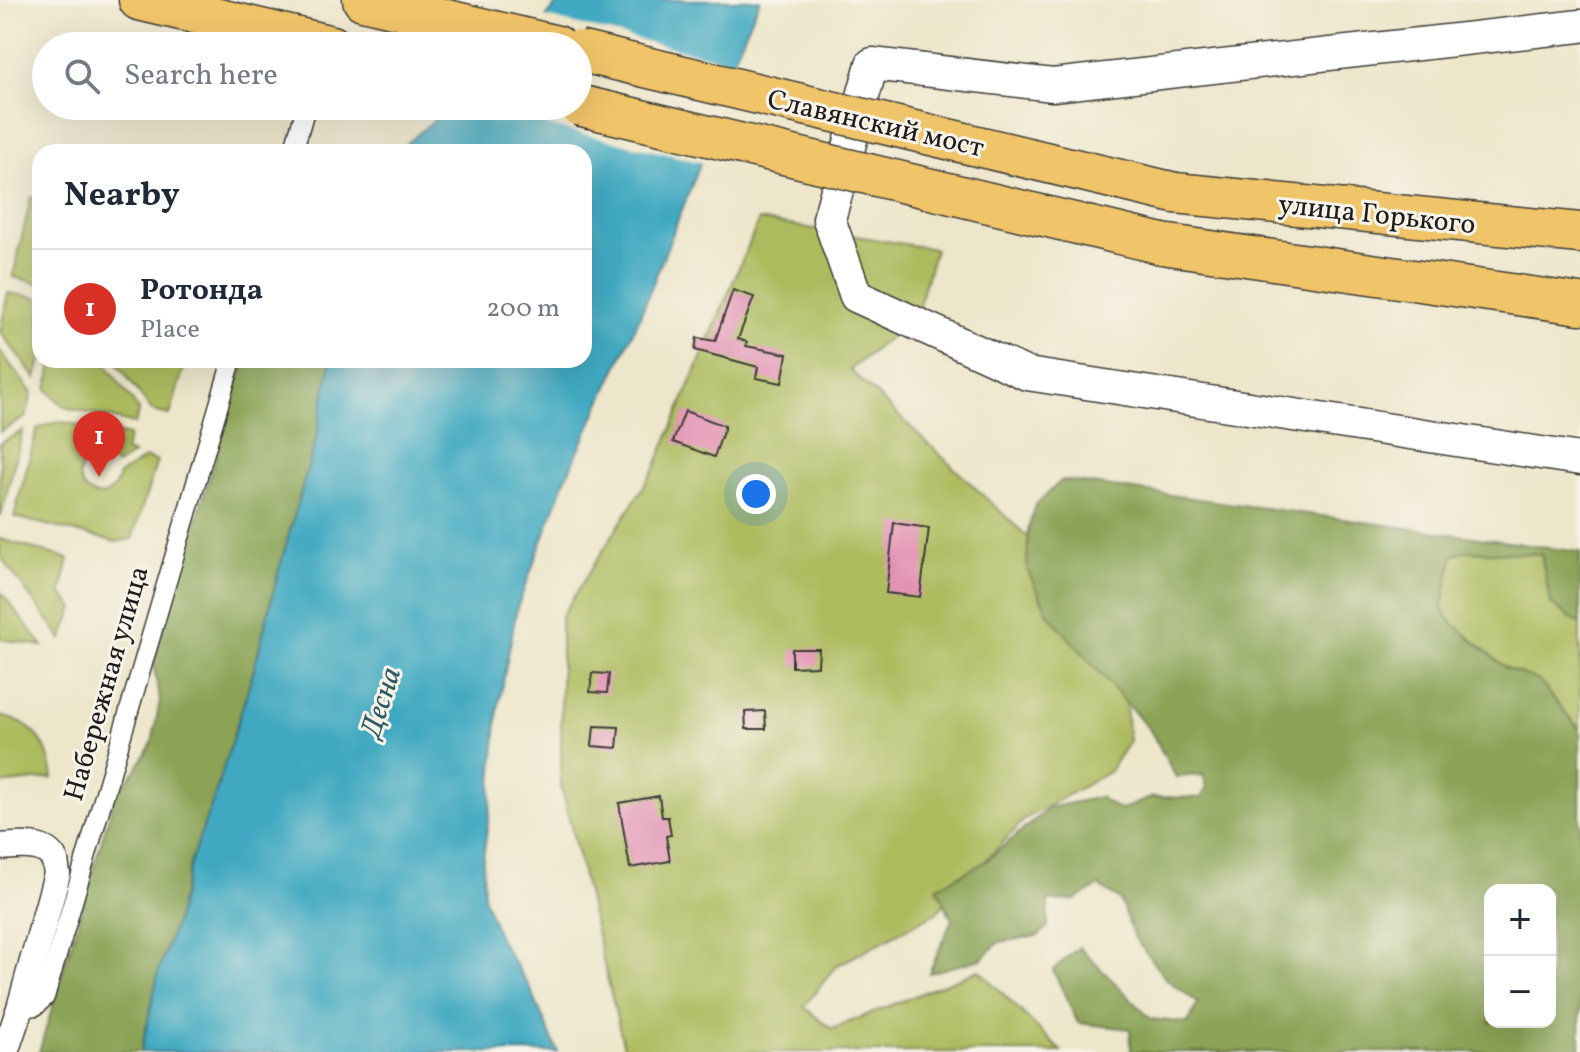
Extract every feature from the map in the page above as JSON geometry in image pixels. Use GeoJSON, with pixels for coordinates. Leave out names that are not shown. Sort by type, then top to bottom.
{"type":"FeatureCollection","features":[{"type":"Feature","properties":{"kind":"main road"},"geometry":{"type":"LineString","coordinates":[[139,0],[273,32]]}},
{"type":"Feature","properties":{"kind":"main road"},"geometry":{"type":"LineString","coordinates":[[363,0],[498,32]]}},
{"type":"Feature","properties":{"kind":"main road","name":"Славянский мост"},"geometry":{"type":"LineString","coordinates":[[592,54],[1175,193]]}},
{"type":"Feature","properties":{"kind":"main road","name":"Славянский мост"},"geometry":{"type":"LineString","coordinates":[[592,108],[1162,244],[1580,304]]}},
{"type":"Feature","properties":{"kind":"main road","name":"улица Горького"},"geometry":{"type":"LineString","coordinates":[[1175,193],[1580,233]]}},
{"type":"Feature","properties":{"kind":"street"},"geometry":{"type":"LineString","coordinates":[[1580,26],[1053,85],[872,64],[829,219],[856,296],[1027,374],[1580,459]]}},
{"type":"Feature","properties":{"kind":"street"},"geometry":{"type":"LineString","coordinates":[[295,144],[302,120]]}},
{"type":"Feature","properties":{"kind":"street","name":"Набережная улица"},"geometry":{"type":"LineString","coordinates":[[20,1008],[36,1006],[45,997],[230,368]]}},
{"type":"Feature","properties":{"kind":"street"},"geometry":{"type":"LineString","coordinates":[[0,847],[27,845],[45,850],[54,860],[57,874],[5,1052]]}},
{"type":"Feature","properties":{"kind":"green space"},"geometry":{"type":"Polygon","coordinates":[[[31,197],[32,282],[13,277],[31,197]]]}},
{"type":"Feature","properties":{"kind":"green space"},"geometry":{"type":"Polygon","coordinates":[[[759,220],[935,249],[916,316],[850,370],[1034,543],[1125,697],[1129,741],[1109,772],[1025,819],[936,913],[836,966],[804,1007],[832,1029],[979,970],[1062,1052],[625,1052],[561,785],[561,617],[655,468],[759,220]]]}},
{"type":"Feature","properties":{"kind":"green space"},"geometry":{"type":"Polygon","coordinates":[[[8,293],[32,297],[32,368],[39,368],[36,378],[0,332],[8,293]]]}},
{"type":"Feature","properties":{"kind":"green space"},"geometry":{"type":"Polygon","coordinates":[[[0,351],[32,393],[26,417],[0,432],[0,351]]]}},
{"type":"Feature","properties":{"kind":"green space"},"geometry":{"type":"Polygon","coordinates":[[[51,368],[109,368],[139,410],[135,424],[65,407],[47,390],[51,368]]]}},
{"type":"Feature","properties":{"kind":"green space"},"geometry":{"type":"Polygon","coordinates":[[[121,368],[184,368],[170,415],[152,411],[121,368]]]}},
{"type":"Feature","properties":{"kind":"green space"},"geometry":{"type":"Polygon","coordinates":[[[243,368],[329,368],[316,439],[253,673],[191,861],[176,921],[159,970],[141,1052],[39,1052],[115,795],[152,743],[160,700],[153,663],[243,368]]]}},
{"type":"Feature","properties":{"kind":"green space"},"geometry":{"type":"Polygon","coordinates":[[[58,421],[129,436],[125,451],[133,454],[117,465],[95,458],[81,470],[83,487],[97,495],[106,494],[119,475],[145,458],[157,461],[132,539],[116,542],[14,517],[37,429],[58,421]]]}},
{"type":"Feature","properties":{"kind":"green space"},"geometry":{"type":"Polygon","coordinates":[[[23,431],[1,515],[0,515],[0,443],[23,431]]]}},
{"type":"Feature","properties":{"kind":"green space"},"geometry":{"type":"Polygon","coordinates":[[[1062,480],[1580,552],[1580,624],[1551,604],[1541,554],[1465,551],[1453,556],[1442,608],[1451,622],[1506,668],[1538,680],[1580,730],[1580,1052],[1131,1052],[1130,1029],[1078,1023],[1053,970],[1079,947],[1151,1019],[1188,1023],[1198,1003],[1165,978],[1134,937],[1120,900],[1099,886],[1075,900],[1048,901],[1048,927],[1038,936],[999,942],[981,959],[929,973],[952,920],[937,887],[985,862],[1049,808],[1099,797],[1120,810],[1153,797],[1201,798],[1207,787],[1203,775],[1176,777],[1150,730],[1048,614],[1027,569],[1028,530],[1035,505],[1062,480]]]}},
{"type":"Feature","properties":{"kind":"green space"},"geometry":{"type":"Polygon","coordinates":[[[0,539],[69,559],[61,593],[74,608],[62,639],[0,556],[0,539]]]}},
{"type":"Feature","properties":{"kind":"green space"},"geometry":{"type":"Polygon","coordinates":[[[1465,551],[1541,554],[1551,604],[1580,624],[1580,730],[1538,680],[1506,668],[1451,622],[1442,609],[1453,556],[1465,551]]]}},
{"type":"Feature","properties":{"kind":"green space"},"geometry":{"type":"Polygon","coordinates":[[[0,591],[43,646],[0,639],[0,591]]]}},
{"type":"Feature","properties":{"kind":"green space"},"geometry":{"type":"Polygon","coordinates":[[[0,716],[22,724],[38,737],[48,755],[53,778],[0,784],[0,716]]]}},
{"type":"Feature","properties":{"kind":"water","name":"Десна"},"geometry":{"type":"Polygon","coordinates":[[[560,0],[760,0],[735,56],[699,167],[638,321],[565,480],[517,608],[498,709],[483,859],[484,898],[500,940],[530,988],[558,1052],[141,1052],[159,970],[176,921],[191,861],[253,673],[316,439],[329,368],[592,368],[592,144],[406,144],[434,120],[592,120],[592,32],[534,32],[560,0]]]}},
{"type":"Feature","properties":{"kind":"pier"},"geometry":{"type":"Polygon","coordinates":[[[541,16],[737,63],[704,163],[526,120],[592,120],[592,32],[529,32],[541,16]]]}},
{"type":"Feature","properties":{"kind":"building"},"geometry":{"type":"Polygon","coordinates":[[[733,290],[754,297],[738,339],[747,342],[746,346],[787,354],[782,383],[756,378],[758,367],[695,350],[697,338],[715,341],[733,290]]]}},
{"type":"Feature","properties":{"kind":"building"},"geometry":{"type":"Polygon","coordinates":[[[685,411],[725,426],[714,457],[673,442],[685,411]]]}},
{"type":"Feature","properties":{"kind":"building"},"geometry":{"type":"Polygon","coordinates":[[[894,523],[929,528],[920,597],[886,593],[894,523]]]}},
{"type":"Feature","properties":{"kind":"building"},"geometry":{"type":"Polygon","coordinates":[[[792,649],[819,649],[818,666],[792,667],[792,649]]]}},
{"type":"Feature","properties":{"kind":"building"},"geometry":{"type":"Polygon","coordinates":[[[592,673],[609,674],[607,693],[590,692],[592,673]]]}},
{"type":"Feature","properties":{"kind":"building"},"geometry":{"type":"Polygon","coordinates":[[[765,711],[766,729],[746,729],[745,712],[765,711]]]}},
{"type":"Feature","properties":{"kind":"building"},"geometry":{"type":"Polygon","coordinates":[[[594,726],[619,727],[617,748],[592,746],[594,726]]]}},
{"type":"Feature","properties":{"kind":"building"},"geometry":{"type":"Polygon","coordinates":[[[659,796],[662,817],[668,817],[671,835],[666,836],[670,861],[630,868],[619,803],[659,796]]]}},
{"type":"Feature","properties":{"kind":"place","name":"Ротонда"},"geometry":{"type":"Point","coordinates":[99,477]}}]}
